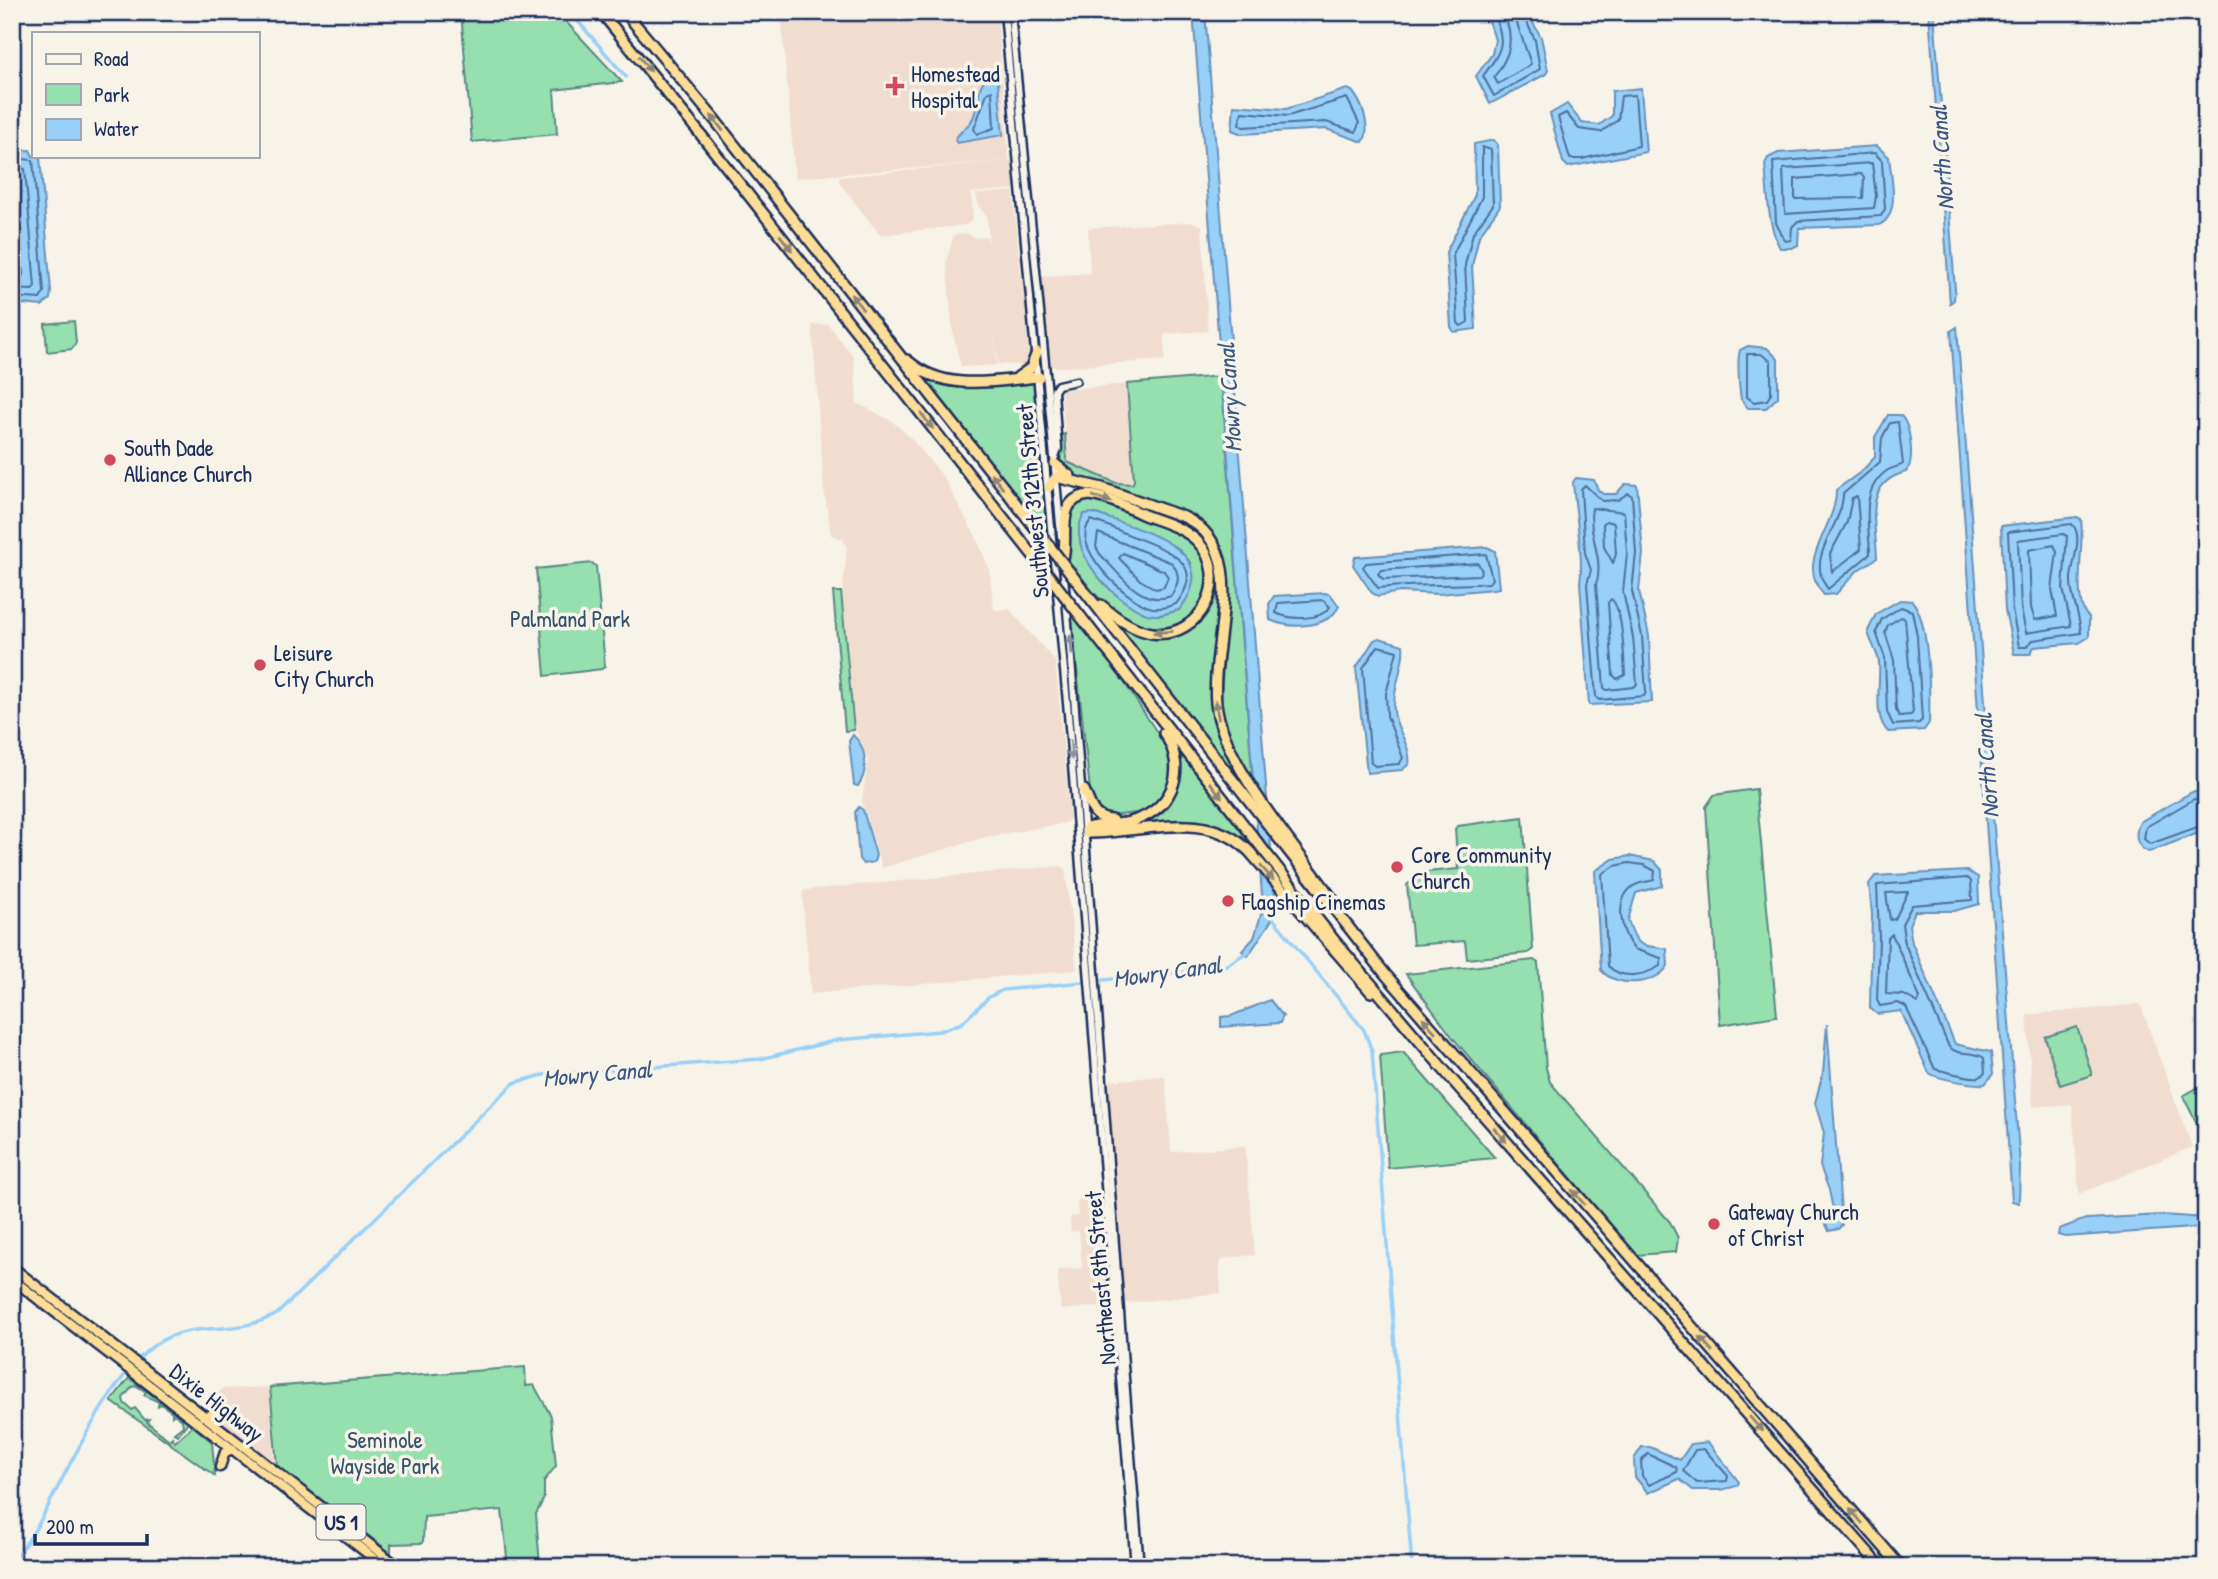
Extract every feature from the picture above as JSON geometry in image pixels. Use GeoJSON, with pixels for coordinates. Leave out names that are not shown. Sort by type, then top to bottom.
{"type":"FeatureCollection","features":[{"type":"Feature","properties":{"kind":"highway"},"geometry":{"type":"LineString","coordinates":[[601,12],[694,125],[1280,872],[1455,1083],[1881,1567]]}},
{"type":"Feature","properties":{"kind":"highway"},"geometry":{"type":"LineString","coordinates":[[625,12],[715,120],[1386,975],[1901,1567]]}},
{"type":"Feature","properties":{"kind":"highway"},"geometry":{"type":"LineString","coordinates":[[1002,380],[1027,373],[1037,352]]}},
{"type":"Feature","properties":{"kind":"highway"},"geometry":{"type":"LineString","coordinates":[[897,353],[921,371],[944,380],[1039,377]]}},
{"type":"Feature","properties":{"kind":"highway"},"geometry":{"type":"LineString","coordinates":[[1055,462],[1078,481]]}},
{"type":"Feature","properties":{"kind":"highway"},"geometry":{"type":"LineString","coordinates":[[1049,487],[1056,477],[1146,502],[1196,523],[1219,549],[1224,570],[1214,678],[1216,705],[1224,738],[1243,773],[1386,975]]}},
{"type":"Feature","properties":{"kind":"highway"},"geometry":{"type":"LineString","coordinates":[[1063,559],[1066,546],[1065,512],[1075,499],[1089,495],[1185,531],[1201,546],[1212,574],[1210,595],[1201,613],[1185,626],[1163,633],[1131,626],[1104,608],[1079,584]]}},
{"type":"Feature","properties":{"kind":"highway"},"geometry":{"type":"LineString","coordinates":[[1084,830],[1138,819],[1155,811],[1169,796],[1177,778],[1177,765],[1169,740],[1128,679]]}},
{"type":"Feature","properties":{"kind":"highway"},"geometry":{"type":"LineString","coordinates":[[1084,790],[1092,811],[1100,818],[1138,819]]}},
{"type":"Feature","properties":{"kind":"highway"},"geometry":{"type":"LineString","coordinates":[[1084,830],[1210,827],[1235,837],[1402,1029],[1455,1083]]}},
{"type":"Feature","properties":{"kind":"highway","name":"Dixie Highway"},"geometry":{"type":"LineString","coordinates":[[12,1268],[59,1310],[137,1371],[218,1427],[324,1520],[329,1518],[372,1551]]}},
{"type":"Feature","properties":{"kind":"highway"},"geometry":{"type":"LineString","coordinates":[[12,1279],[23,1282],[59,1310]]}},
{"type":"Feature","properties":{"kind":"highway","name":"Dixie Highway"},"geometry":{"type":"LineString","coordinates":[[59,1310],[105,1340],[128,1364]]}},
{"type":"Feature","properties":{"kind":"highway","name":"Dixie Highway"},"geometry":{"type":"LineString","coordinates":[[137,1371],[155,1390],[233,1450],[280,1481]]}},
{"type":"Feature","properties":{"kind":"highway"},"geometry":{"type":"LineString","coordinates":[[155,1390],[166,1393],[208,1426],[218,1427]]}},
{"type":"Feature","properties":{"kind":"highway"},"geometry":{"type":"LineString","coordinates":[[203,1416],[211,1415],[216,1408]]}},
{"type":"Feature","properties":{"kind":"highway"},"geometry":{"type":"LineString","coordinates":[[219,1439],[229,1441],[280,1481]]}},
{"type":"Feature","properties":{"kind":"highway"},"geometry":{"type":"LineString","coordinates":[[220,1467],[225,1452],[233,1450]]}},
{"type":"Feature","properties":{"kind":"highway","name":"US 1"},"geometry":{"type":"LineString","coordinates":[[280,1481],[319,1511],[325,1510],[372,1551],[384,1566]]}},
{"type":"Feature","properties":{"kind":"highway","name":"US 1"},"geometry":{"type":"LineString","coordinates":[[372,1551],[399,1567]]}},
{"type":"Feature","properties":{"kind":"main road","name":"Southwest 312th Street"},"geometry":{"type":"LineString","coordinates":[[1004,12],[1049,487],[1090,874],[1090,972]]}},
{"type":"Feature","properties":{"kind":"main road","name":"Southwest 312th Street"},"geometry":{"type":"LineString","coordinates":[[1011,12],[1084,790],[1084,830],[1080,859],[1091,988]]}},
{"type":"Feature","properties":{"kind":"main road"},"geometry":{"type":"LineString","coordinates":[[1055,462],[1058,449],[1054,391],[1058,385],[1076,381]]}},
{"type":"Feature","properties":{"kind":"main road"},"geometry":{"type":"LineString","coordinates":[[1080,859],[1090,874]]}},
{"type":"Feature","properties":{"kind":"main road","name":"Northeast 8th Street"},"geometry":{"type":"LineString","coordinates":[[1091,988],[1140,1567]]}},
{"type":"Feature","properties":{"kind":"main road","name":"Northeast 8th Street"},"geometry":{"type":"LineString","coordinates":[[1132,1492],[1135,1567]]}},
{"type":"Feature","properties":{"kind":"shaded area","name":"Homestead Hospital"},"geometry":{"type":"Polygon","coordinates":[[[781,12],[997,12],[1009,160],[1013,160],[1015,189],[971,193],[973,219],[966,225],[880,235],[839,182],[839,177],[1004,161],[795,178],[781,12]]]}},
{"type":"Feature","properties":{"kind":"shaded area"},"geometry":{"type":"Polygon","coordinates":[[[1013,191],[1021,278],[1090,273],[1088,228],[1191,222],[1202,225],[1208,331],[1164,334],[1165,360],[1065,367],[997,364],[994,332],[996,365],[961,367],[953,334],[946,261],[954,235],[966,233],[976,238],[987,236],[989,245],[987,216],[979,207],[976,194],[1013,191]]]}},
{"type":"Feature","properties":{"kind":"shaded area"},"geometry":{"type":"Polygon","coordinates":[[[828,324],[854,357],[857,403],[892,421],[912,439],[942,475],[976,537],[989,568],[994,610],[1009,609],[1055,661],[1070,818],[1066,823],[986,837],[882,868],[862,802],[868,759],[855,729],[842,595],[847,548],[843,539],[831,535],[824,490],[812,325],[828,324]]]}},
{"type":"Feature","properties":{"kind":"shaded area"},"geometry":{"type":"Polygon","coordinates":[[[1127,384],[1134,481],[1125,486],[1067,462],[1061,390],[1127,384]]]}},
{"type":"Feature","properties":{"kind":"shaded area"},"geometry":{"type":"Polygon","coordinates":[[[1061,866],[1065,869],[1077,970],[811,994],[802,893],[805,890],[1061,866]]]}},
{"type":"Feature","properties":{"kind":"shaded area"},"geometry":{"type":"Polygon","coordinates":[[[2140,1004],[2192,1147],[2079,1194],[2072,1104],[2033,1107],[2027,1015],[2140,1004]]]}},
{"type":"Feature","properties":{"kind":"shaded area"},"geometry":{"type":"Polygon","coordinates":[[[1165,1076],[1171,1152],[1245,1146],[1255,1255],[1225,1258],[1219,1263],[1221,1293],[1061,1310],[1057,1270],[1082,1268],[1079,1231],[1071,1232],[1070,1217],[1078,1216],[1077,1200],[1117,1196],[1107,1081],[1165,1076]]]}},
{"type":"Feature","properties":{"kind":"shaded area"},"geometry":{"type":"Polygon","coordinates":[[[269,1387],[275,1465],[222,1422],[218,1394],[222,1389],[269,1387]]]}},
{"type":"Feature","properties":{"kind":"green space"},"geometry":{"type":"Polygon","coordinates":[[[461,12],[557,12],[622,82],[554,90],[557,134],[472,142],[461,12]]]}},
{"type":"Feature","properties":{"kind":"green space"},"geometry":{"type":"Polygon","coordinates":[[[74,321],[76,343],[72,349],[47,352],[45,324],[74,321]]]}},
{"type":"Feature","properties":{"kind":"green space"},"geometry":{"type":"Polygon","coordinates":[[[915,368],[936,380],[1036,379],[1050,538],[915,368]]]}},
{"type":"Feature","properties":{"kind":"green space"},"geometry":{"type":"Polygon","coordinates":[[[1221,376],[1253,784],[1230,739],[1218,703],[1217,671],[1227,581],[1225,560],[1218,542],[1205,526],[1180,512],[1075,478],[1061,467],[1060,436],[1065,434],[1067,462],[1116,483],[1132,484],[1134,481],[1127,384],[1221,376]]]}},
{"type":"Feature","properties":{"kind":"green space"},"geometry":{"type":"Polygon","coordinates":[[[1094,498],[1147,517],[1183,535],[1196,547],[1205,562],[1208,579],[1204,598],[1193,615],[1178,626],[1165,630],[1147,629],[1120,614],[1093,592],[1081,580],[1069,560],[1068,530],[1075,502],[1094,498]],[[1176,547],[1160,615],[1179,610],[1191,563],[1176,547]]]}},
{"type":"Feature","properties":{"kind":"green space"},"geometry":{"type":"Polygon","coordinates":[[[1148,509],[1184,520],[1205,535],[1217,555],[1221,603],[1212,681],[1213,704],[1223,743],[1252,790],[1255,802],[1109,616],[1147,635],[1197,621],[1215,571],[1185,529],[1147,511],[1148,509]]]}},
{"type":"Feature","properties":{"kind":"green space","name":"Palmland Park"},"geometry":{"type":"Polygon","coordinates":[[[592,563],[596,566],[605,666],[602,669],[545,676],[536,569],[592,563]]]}},
{"type":"Feature","properties":{"kind":"green space"},"geometry":{"type":"Polygon","coordinates":[[[833,592],[841,592],[854,730],[845,731],[833,592]]]}},
{"type":"Feature","properties":{"kind":"green space"},"geometry":{"type":"Polygon","coordinates":[[[1071,613],[1114,667],[1172,755],[1173,774],[1164,797],[1143,812],[1104,817],[1091,800],[1071,613]]]}},
{"type":"Feature","properties":{"kind":"green space"},"geometry":{"type":"Polygon","coordinates":[[[1182,755],[1259,851],[1259,860],[1231,834],[1205,822],[1177,821],[1142,827],[1142,824],[1155,818],[1170,804],[1177,787],[1182,755]]]}},
{"type":"Feature","properties":{"kind":"green space"},"geometry":{"type":"Polygon","coordinates":[[[1756,789],[1777,1016],[1720,1025],[1706,807],[1714,795],[1756,789]]]}},
{"type":"Feature","properties":{"kind":"green space"},"geometry":{"type":"Polygon","coordinates":[[[1523,817],[1533,949],[1528,953],[1467,959],[1465,941],[1413,945],[1407,885],[1416,878],[1416,873],[1458,869],[1455,829],[1458,826],[1523,817]]]}},
{"type":"Feature","properties":{"kind":"green space"},"geometry":{"type":"Polygon","coordinates":[[[1534,960],[1538,963],[1546,1068],[1550,1082],[1670,1222],[1678,1238],[1676,1252],[1636,1255],[1453,1038],[1406,974],[1534,960]]]}},
{"type":"Feature","properties":{"kind":"green space"},"geometry":{"type":"Polygon","coordinates":[[[2077,1027],[2092,1075],[2060,1085],[2045,1037],[2077,1027]]]}},
{"type":"Feature","properties":{"kind":"green space"},"geometry":{"type":"Polygon","coordinates":[[[1403,1052],[1495,1158],[1388,1168],[1380,1055],[1403,1052]]]}},
{"type":"Feature","properties":{"kind":"green space"},"geometry":{"type":"Polygon","coordinates":[[[2206,1083],[2206,1142],[2183,1096],[2206,1083]]]}},
{"type":"Feature","properties":{"kind":"green space","name":"Seminole Wayside Park"},"geometry":{"type":"Polygon","coordinates":[[[525,1367],[526,1386],[534,1385],[551,1416],[556,1466],[544,1481],[544,1498],[536,1514],[540,1567],[508,1567],[502,1510],[424,1517],[423,1543],[391,1544],[391,1553],[277,1466],[270,1387],[525,1367]]]}},
{"type":"Feature","properties":{"kind":"green space"},"geometry":{"type":"Polygon","coordinates":[[[129,1378],[188,1422],[178,1435],[174,1433],[183,1426],[182,1420],[174,1414],[172,1416],[172,1412],[161,1404],[158,1406],[159,1402],[144,1395],[146,1392],[137,1386],[132,1387],[123,1398],[124,1403],[132,1410],[135,1408],[145,1420],[149,1419],[147,1422],[168,1439],[167,1441],[111,1401],[129,1378]]]}},
{"type":"Feature","properties":{"kind":"green space"},"geometry":{"type":"Polygon","coordinates":[[[193,1426],[212,1442],[215,1476],[168,1442],[172,1437],[175,1442],[193,1426]]]}},
{"type":"Feature","properties":{"kind":"water","name":"Mowry Canal"},"geometry":{"type":"Polygon","coordinates":[[[1193,12],[1205,12],[1275,899],[1275,915],[1248,956],[1242,951],[1254,938],[1263,908],[1193,12]]]}},
{"type":"Feature","properties":{"kind":"water"},"geometry":{"type":"Polygon","coordinates":[[[1486,12],[1527,12],[1541,37],[1548,70],[1546,74],[1490,104],[1476,76],[1492,54],[1495,40],[1486,12]]]}},
{"type":"Feature","properties":{"kind":"water","name":"North Canal"},"geometry":{"type":"Polygon","coordinates":[[[1929,12],[1934,12],[1955,289],[1954,300],[1950,303],[1929,12]]]}},
{"type":"Feature","properties":{"kind":"water"},"geometry":{"type":"Polygon","coordinates":[[[989,77],[998,82],[1003,135],[957,143],[955,140],[973,118],[980,89],[989,77]]]}},
{"type":"Feature","properties":{"kind":"water"},"geometry":{"type":"Polygon","coordinates":[[[1641,88],[1646,152],[1568,167],[1563,162],[1550,114],[1567,104],[1582,123],[1599,125],[1612,116],[1612,91],[1641,88]]]}},
{"type":"Feature","properties":{"kind":"water"},"geometry":{"type":"Polygon","coordinates":[[[1347,89],[1356,96],[1365,116],[1366,136],[1363,142],[1326,129],[1242,134],[1232,130],[1234,105],[1286,109],[1347,89]]]}},
{"type":"Feature","properties":{"kind":"water"},"geometry":{"type":"Polygon","coordinates":[[[1494,140],[1498,145],[1500,206],[1479,236],[1472,266],[1476,329],[1454,332],[1451,327],[1446,252],[1475,195],[1474,144],[1494,140]]]}},
{"type":"Feature","properties":{"kind":"water"},"geometry":{"type":"Polygon","coordinates":[[[1877,146],[1889,157],[1893,195],[1886,220],[1879,225],[1799,228],[1798,245],[1780,248],[1769,208],[1765,164],[1768,158],[1778,153],[1877,146]]]}},
{"type":"Feature","properties":{"kind":"water"},"geometry":{"type":"Polygon","coordinates":[[[30,150],[32,158],[40,158],[51,292],[50,299],[42,306],[12,303],[12,151],[30,150]]]}},
{"type":"Feature","properties":{"kind":"water","name":"North Canal"},"geometry":{"type":"Polygon","coordinates":[[[1957,327],[1990,769],[1988,771],[1982,767],[1951,331],[1957,327]]]}},
{"type":"Feature","properties":{"kind":"water"},"geometry":{"type":"Polygon","coordinates":[[[1748,346],[1767,348],[1778,359],[1778,397],[1766,408],[1748,408],[1741,399],[1739,354],[1740,350],[1748,346]]]}},
{"type":"Feature","properties":{"kind":"water"},"geometry":{"type":"Polygon","coordinates":[[[1888,415],[1900,415],[1904,420],[1911,452],[1906,472],[1892,477],[1877,495],[1874,518],[1877,558],[1858,570],[1836,594],[1824,595],[1816,583],[1814,557],[1830,517],[1836,490],[1862,471],[1875,457],[1875,437],[1888,415]]]}},
{"type":"Feature","properties":{"kind":"water"},"geometry":{"type":"Polygon","coordinates":[[[1576,478],[1594,480],[1603,494],[1616,494],[1625,484],[1637,485],[1643,553],[1639,591],[1649,636],[1652,702],[1589,705],[1580,548],[1573,482],[1576,478]]]}},
{"type":"Feature","properties":{"kind":"water"},"geometry":{"type":"Polygon","coordinates":[[[1094,513],[1153,535],[1185,557],[1193,571],[1191,589],[1179,610],[1159,615],[1147,614],[1121,599],[1108,587],[1086,559],[1080,543],[1079,528],[1084,514],[1094,513]]]}},
{"type":"Feature","properties":{"kind":"water"},"geometry":{"type":"Polygon","coordinates":[[[2077,517],[2081,519],[2082,529],[2081,600],[2089,617],[2089,637],[2079,643],[2034,647],[2030,654],[2014,654],[2005,610],[2001,526],[2077,517]]]}},
{"type":"Feature","properties":{"kind":"water"},"geometry":{"type":"Polygon","coordinates":[[[1487,547],[1495,551],[1499,588],[1438,594],[1400,592],[1378,596],[1372,593],[1353,565],[1355,557],[1487,547]]]}},
{"type":"Feature","properties":{"kind":"water"},"geometry":{"type":"Polygon","coordinates":[[[1325,593],[1331,595],[1339,606],[1334,614],[1318,623],[1298,626],[1270,620],[1269,604],[1274,596],[1325,593]]]}},
{"type":"Feature","properties":{"kind":"water"},"geometry":{"type":"Polygon","coordinates":[[[1900,600],[1912,601],[1922,624],[1928,659],[1929,723],[1924,730],[1888,732],[1880,717],[1879,663],[1868,631],[1876,614],[1900,600]]]}},
{"type":"Feature","properties":{"kind":"water"},"geometry":{"type":"Polygon","coordinates":[[[1379,638],[1403,645],[1394,711],[1408,751],[1409,764],[1402,770],[1367,773],[1356,668],[1374,640],[1379,638]]]}},
{"type":"Feature","properties":{"kind":"water"},"geometry":{"type":"Polygon","coordinates":[[[853,735],[861,746],[865,760],[864,774],[858,786],[854,785],[849,741],[853,735]]]}},
{"type":"Feature","properties":{"kind":"water","name":"North Canal"},"geometry":{"type":"Polygon","coordinates":[[[1990,776],[2020,1166],[2019,1203],[2012,1201],[1983,778],[1990,776]]]}},
{"type":"Feature","properties":{"kind":"water"},"geometry":{"type":"Polygon","coordinates":[[[2192,792],[2198,792],[2206,800],[2206,830],[2149,852],[2144,850],[2138,843],[2137,831],[2140,822],[2192,792]]]}},
{"type":"Feature","properties":{"kind":"water"},"geometry":{"type":"Polygon","coordinates":[[[859,807],[863,810],[876,855],[874,862],[863,864],[859,859],[855,812],[859,807]]]}},
{"type":"Feature","properties":{"kind":"water"},"geometry":{"type":"Polygon","coordinates":[[[1629,856],[1654,861],[1662,870],[1662,886],[1636,893],[1628,920],[1641,944],[1667,949],[1668,966],[1654,978],[1635,982],[1616,980],[1601,970],[1595,871],[1613,859],[1629,856]]]}},
{"type":"Feature","properties":{"kind":"water"},"geometry":{"type":"Polygon","coordinates":[[[1967,871],[1978,877],[1979,904],[1954,911],[1915,911],[1909,925],[1912,943],[1955,1044],[1991,1052],[1993,1074],[1985,1084],[1956,1081],[1929,1073],[1901,1011],[1877,1014],[1870,1008],[1872,914],[1869,884],[1875,876],[1967,871]]]}},
{"type":"Feature","properties":{"kind":"water"},"geometry":{"type":"Polygon","coordinates":[[[1270,1000],[1283,1016],[1280,1023],[1221,1027],[1221,1017],[1231,1016],[1270,1000]]]}},
{"type":"Feature","properties":{"kind":"water"},"geometry":{"type":"Polygon","coordinates":[[[1827,1024],[1842,1225],[1829,1231],[1825,1222],[1834,1214],[1820,1166],[1824,1133],[1815,1103],[1823,1073],[1827,1024]]]}},
{"type":"Feature","properties":{"kind":"water"},"geometry":{"type":"Polygon","coordinates":[[[2162,1215],[2206,1218],[2206,1227],[2065,1237],[2058,1235],[2059,1229],[2086,1219],[2162,1215]]]}},
{"type":"Feature","properties":{"kind":"water"},"geometry":{"type":"Polygon","coordinates":[[[1708,1442],[1739,1482],[1737,1486],[1721,1490],[1693,1490],[1679,1479],[1648,1493],[1635,1477],[1634,1459],[1642,1447],[1650,1447],[1680,1460],[1691,1444],[1708,1442]]]}},
{"type":"Feature","properties":{"kind":"waterway"},"geometry":{"type":"LineString","coordinates":[[570,12],[626,77]]}},
{"type":"Feature","properties":{"kind":"waterway","name":"Mowry Canal"},"geometry":{"type":"LineString","coordinates":[[1271,916],[1364,1030],[1372,1051],[1412,1567]]}},
{"type":"Feature","properties":{"kind":"waterway","name":"Mowry Canal"},"geometry":{"type":"LineString","coordinates":[[12,1563],[39,1523],[78,1448],[112,1392],[150,1349],[169,1337],[182,1333],[247,1325],[277,1314],[514,1083],[543,1075],[760,1059],[838,1040],[940,1031],[962,1023],[989,997],[1003,990],[1214,969],[1227,965],[1249,951]]}},
{"type":"Feature","properties":{"kind":"place","name":"Homestead Hospital"},"geometry":{"type":"Point","coordinates":[895,86]}},
{"type":"Feature","properties":{"kind":"place","name":"South Dade Alliance Church"},"geometry":{"type":"Point","coordinates":[110,460]}},
{"type":"Feature","properties":{"kind":"place","name":"Leisure City Church"},"geometry":{"type":"Point","coordinates":[260,665]}},
{"type":"Feature","properties":{"kind":"place","name":"Core Community Church"},"geometry":{"type":"Point","coordinates":[1397,867]}},
{"type":"Feature","properties":{"kind":"place","name":"Flagship Cinemas"},"geometry":{"type":"Point","coordinates":[1228,901]}},
{"type":"Feature","properties":{"kind":"place","name":"Gateway Church of Christ"},"geometry":{"type":"Point","coordinates":[1714,1224]}}]}
